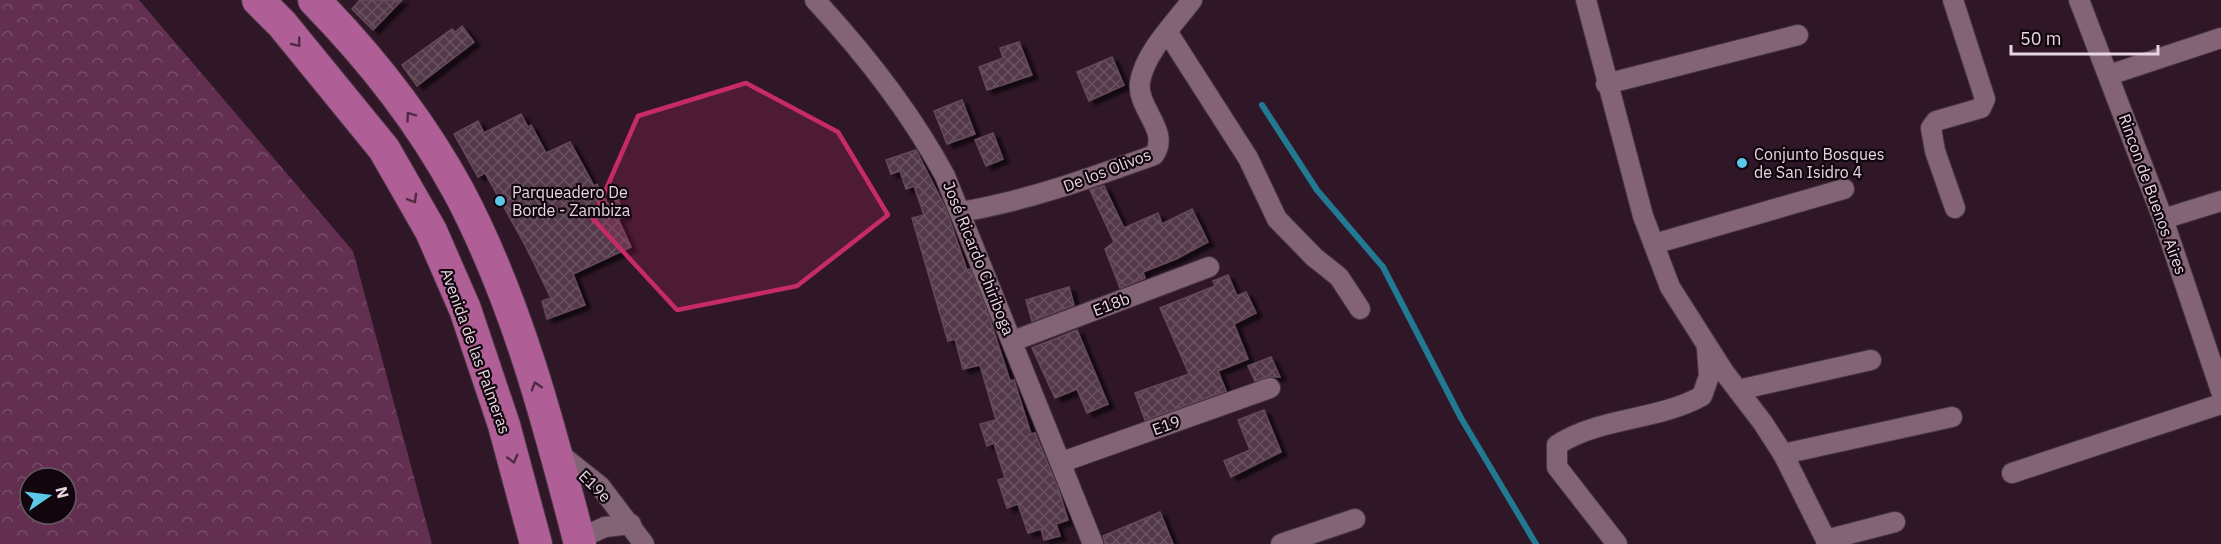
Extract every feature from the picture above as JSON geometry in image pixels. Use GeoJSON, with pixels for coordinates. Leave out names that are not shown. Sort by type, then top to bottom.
{"type":"FeatureCollection","features":[{"type":"Feature","properties":{"kind":"main road","name":"Avenida de las Palmeras"},"geometry":{"type":"LineString","coordinates":[[258,0],[282,24],[384,149],[431,231],[465,309],[500,414],[536,544]]}},
{"type":"Feature","properties":{"kind":"main road"},"geometry":{"type":"LineString","coordinates":[[314,0],[338,25],[413,118],[458,192],[493,265],[527,354],[556,451],[579,542]]}},
{"type":"Feature","properties":{"kind":"street","name":"José Ricardo Chiriboga"},"geometry":{"type":"LineString","coordinates":[[815,0],[849,38],[923,134],[945,176],[1062,462],[1093,544]]}},
{"type":"Feature","properties":{"kind":"street","name":"De los Olivos"},"geometry":{"type":"LineString","coordinates":[[960,212],[1002,205],[1065,187],[1154,155],[1160,147],[1159,136],[1140,91],[1140,80],[1151,56],[1192,0]]}},
{"type":"Feature","properties":{"kind":"street"},"geometry":{"type":"LineString","coordinates":[[1586,0],[1606,84],[1643,216],[1670,287],[1783,454],[1827,542],[1895,522]]}},
{"type":"Feature","properties":{"kind":"street"},"geometry":{"type":"LineString","coordinates":[[1953,0],[1984,99],[1981,108],[1936,121],[1931,128],[1935,151],[1955,208]]}},
{"type":"Feature","properties":{"kind":"street","name":"Rincon de Buenos Aires"},"geometry":{"type":"LineString","coordinates":[[2079,0],[2163,219],[2221,391]]}},
{"type":"Feature","properties":{"kind":"street"},"geometry":{"type":"LineString","coordinates":[[1168,33],[1248,158],[1277,219],[1314,257],[1339,277],[1360,309]]}},
{"type":"Feature","properties":{"kind":"street"},"geometry":{"type":"LineString","coordinates":[[1606,84],[1798,35]]}},
{"type":"Feature","properties":{"kind":"street"},"geometry":{"type":"LineString","coordinates":[[2109,75],[2221,38]]}},
{"type":"Feature","properties":{"kind":"street"},"geometry":{"type":"LineString","coordinates":[[1654,244],[1844,189]]}},
{"type":"Feature","properties":{"kind":"street"},"geometry":{"type":"LineString","coordinates":[[2163,219],[2221,201]]}},
{"type":"Feature","properties":{"kind":"street","name":"E18b"},"geometry":{"type":"LineString","coordinates":[[1013,341],[1209,267]]}},
{"type":"Feature","properties":{"kind":"street"},"geometry":{"type":"LineString","coordinates":[[1617,544],[1557,467],[1557,446],[1574,434],[1684,406],[1702,396],[1709,376],[1706,343]]}},
{"type":"Feature","properties":{"kind":"street"},"geometry":{"type":"LineString","coordinates":[[1738,390],[1871,360]]}},
{"type":"Feature","properties":{"kind":"street","name":"E19"},"geometry":{"type":"LineString","coordinates":[[1062,462],[1269,388]]}},
{"type":"Feature","properties":{"kind":"street"},"geometry":{"type":"LineString","coordinates":[[2012,473],[2221,404]]}},
{"type":"Feature","properties":{"kind":"street"},"geometry":{"type":"LineString","coordinates":[[1783,454],[1952,417]]}},
{"type":"Feature","properties":{"kind":"street","name":"E19e"},"geometry":{"type":"LineString","coordinates":[[556,451],[595,481],[631,524],[644,544]]}},
{"type":"Feature","properties":{"kind":"street"},"geometry":{"type":"LineString","coordinates":[[1281,544],[1324,538],[1355,519]]}},
{"type":"Feature","properties":{"kind":"street","name":"E19e"},"geometry":{"type":"LineString","coordinates":[[579,542],[605,527],[631,524]]}},
{"type":"Feature","properties":{"kind":"highlighted area"},"geometry":{"type":"Polygon","coordinates":[[[746,83],[838,132],[888,215],[797,286],[677,310],[593,219],[638,116],[746,83]]]}},
{"type":"Feature","properties":{"kind":"green space"},"geometry":{"type":"Polygon","coordinates":[[[0,0],[139,0],[353,251],[432,544],[0,544],[0,0]]]}},
{"type":"Feature","properties":{"kind":"building"},"geometry":{"type":"Polygon","coordinates":[[[360,0],[402,0],[373,30],[352,9],[360,0]]]}},
{"type":"Feature","properties":{"kind":"building"},"geometry":{"type":"Polygon","coordinates":[[[462,26],[474,42],[417,86],[402,65],[452,29],[455,32],[462,26]]]}},
{"type":"Feature","properties":{"kind":"building"},"geometry":{"type":"Polygon","coordinates":[[[1019,42],[1032,75],[987,90],[979,67],[1003,58],[1000,48],[1019,42]]]}},
{"type":"Feature","properties":{"kind":"building"},"geometry":{"type":"Polygon","coordinates":[[[1112,57],[1124,85],[1089,101],[1077,72],[1112,57]]]}},
{"type":"Feature","properties":{"kind":"building"},"geometry":{"type":"Polygon","coordinates":[[[962,100],[975,134],[947,144],[934,111],[962,100]]]}},
{"type":"Feature","properties":{"kind":"building"},"geometry":{"type":"Polygon","coordinates":[[[521,114],[528,127],[531,125],[546,153],[570,142],[594,186],[597,184],[608,204],[618,200],[625,216],[618,219],[631,247],[573,274],[585,305],[547,319],[542,301],[551,298],[525,245],[485,173],[478,177],[454,134],[478,121],[484,133],[521,114]]]}},
{"type":"Feature","properties":{"kind":"building"},"geometry":{"type":"Polygon","coordinates":[[[993,133],[1003,159],[986,166],[975,140],[993,133]]]}},
{"type":"Feature","properties":{"kind":"building"},"geometry":{"type":"Polygon","coordinates":[[[916,150],[946,209],[967,270],[970,269],[989,316],[1010,381],[1014,380],[1031,434],[1035,433],[1059,491],[1068,520],[1056,524],[1060,536],[1044,540],[1041,529],[1028,533],[1018,504],[1007,508],[998,480],[1005,478],[994,443],[987,446],[980,424],[996,420],[980,365],[963,369],[955,339],[948,341],[912,218],[924,215],[914,186],[906,189],[900,171],[891,174],[886,160],[916,150]]]}},
{"type":"Feature","properties":{"kind":"building"},"geometry":{"type":"Polygon","coordinates":[[[1104,186],[1124,228],[1158,213],[1162,224],[1192,209],[1208,242],[1176,259],[1143,272],[1145,278],[1120,288],[1105,249],[1114,242],[1090,190],[1104,186]]]}},
{"type":"Feature","properties":{"kind":"building"},"geometry":{"type":"Polygon","coordinates":[[[1228,275],[1237,296],[1246,292],[1256,313],[1234,324],[1248,359],[1218,371],[1226,391],[1145,420],[1135,393],[1189,374],[1160,308],[1215,286],[1213,281],[1228,275]]]}},
{"type":"Feature","properties":{"kind":"building"},"geometry":{"type":"Polygon","coordinates":[[[1069,287],[1074,305],[1032,321],[1026,300],[1069,287]]]}},
{"type":"Feature","properties":{"kind":"building"},"geometry":{"type":"Polygon","coordinates":[[[1077,330],[1108,404],[1087,413],[1077,389],[1055,398],[1032,348],[1077,330]]]}},
{"type":"Feature","properties":{"kind":"building"},"geometry":{"type":"Polygon","coordinates":[[[1271,357],[1280,377],[1267,377],[1255,381],[1248,366],[1271,357]]]}},
{"type":"Feature","properties":{"kind":"building"},"geometry":{"type":"Polygon","coordinates":[[[1264,410],[1281,452],[1231,477],[1224,461],[1250,450],[1238,420],[1264,410]]]}},
{"type":"Feature","properties":{"kind":"building"},"geometry":{"type":"Polygon","coordinates":[[[1160,512],[1173,544],[1105,544],[1103,536],[1160,512]]]}},
{"type":"Feature","properties":{"kind":"waterway"},"geometry":{"type":"LineString","coordinates":[[1262,105],[1317,190],[1383,267],[1461,418],[1536,544]]}},
{"type":"Feature","properties":{"kind":"place","name":"Conjunto Bosques de San Isidro 4"},"geometry":{"type":"Point","coordinates":[1742,163]}},
{"type":"Feature","properties":{"kind":"place","name":"Parqueadero De Borde - Zambiza"},"geometry":{"type":"Point","coordinates":[500,201]}}]}
